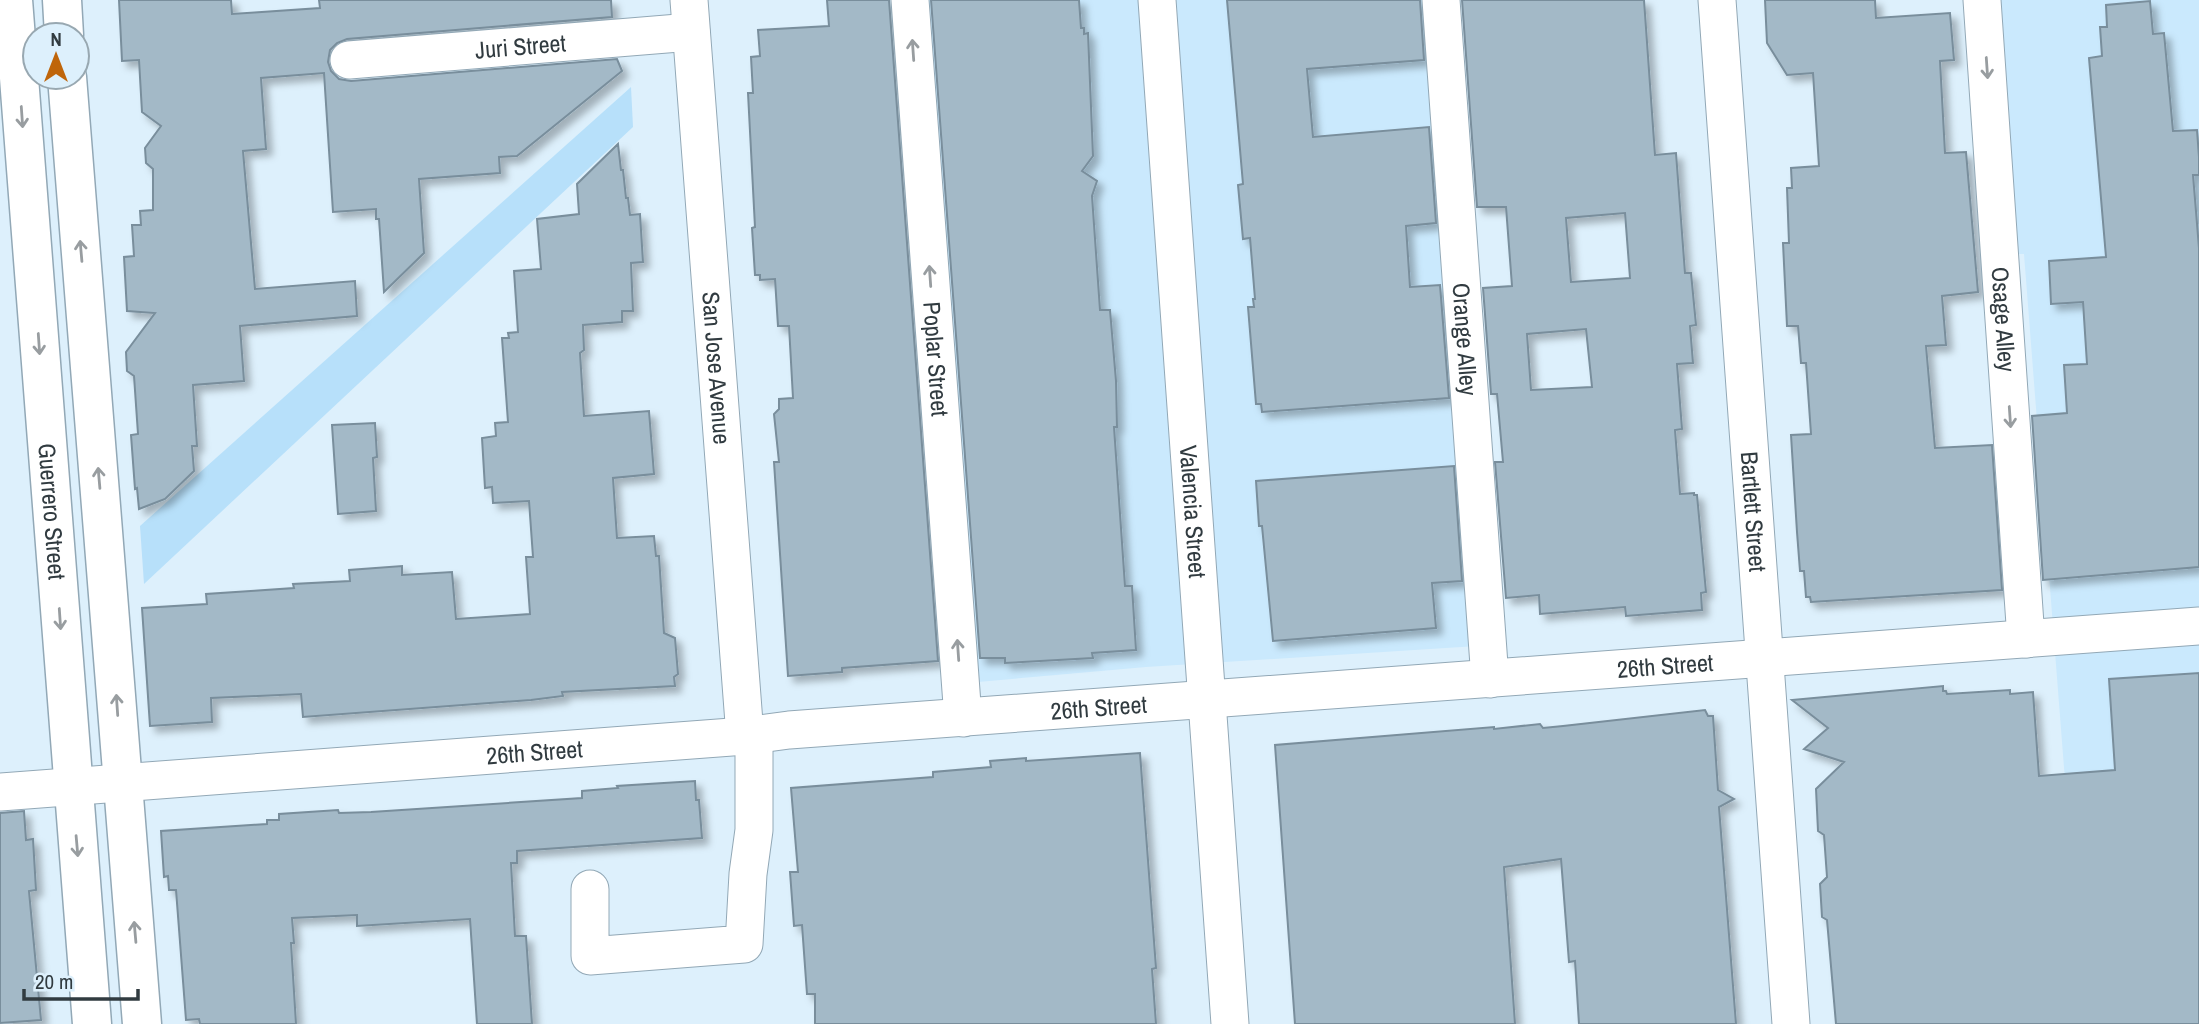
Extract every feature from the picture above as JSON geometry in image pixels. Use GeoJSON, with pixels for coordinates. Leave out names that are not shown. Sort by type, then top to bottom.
{"type":"FeatureCollection","features":[{"type":"Feature","properties":{"kind":"main road","name":"Guerrero Street"},"geometry":{"type":"LineString","coordinates":[[13,0],[92,1024]]}},
{"type":"Feature","properties":{"kind":"main road"},"geometry":{"type":"LineString","coordinates":[[62,0],[63,21]]}},
{"type":"Feature","properties":{"kind":"main road","name":"Guerrero Street"},"geometry":{"type":"LineString","coordinates":[[68,91],[142,1024]]}},
{"type":"Feature","properties":{"kind":"street","name":"Poplar Street"},"geometry":{"type":"LineString","coordinates":[[910,0],[963,718]]}},
{"type":"Feature","properties":{"kind":"street","name":"Valencia Street"},"geometry":{"type":"LineString","coordinates":[[1157,0],[1230,1024]]}},
{"type":"Feature","properties":{"kind":"street","name":"Orange Alley"},"geometry":{"type":"LineString","coordinates":[[1441,0],[1490,679]]}},
{"type":"Feature","properties":{"kind":"street","name":"Bartlett Street"},"geometry":{"type":"LineString","coordinates":[[1717,0],[1791,1024]]}},
{"type":"Feature","properties":{"kind":"street","name":"Osage Alley"},"geometry":{"type":"LineString","coordinates":[[1982,0],[2026,639]]}},
{"type":"Feature","properties":{"kind":"street","name":"Juri Street"},"geometry":{"type":"LineString","coordinates":[[348,60],[690,16]]}},
{"type":"Feature","properties":{"kind":"street","name":"San Jose Avenue"},"geometry":{"type":"LineString","coordinates":[[590,889],[590,956],[744,944],[748,874],[754,830],[749,735],[690,16]]}},
{"type":"Feature","properties":{"kind":"street","name":"26th Street"},"geometry":{"type":"LineString","coordinates":[[0,792],[789,730],[2199,626]]}},
{"type":"Feature","properties":{"kind":"shaded area"},"geometry":{"type":"Polygon","coordinates":[[[916,0],[1435,0],[1477,646],[1146,667],[966,683],[916,0]]]}},
{"type":"Feature","properties":{"kind":"shaded area"},"geometry":{"type":"Polygon","coordinates":[[[2001,0],[2199,0],[2199,1024],[2084,1024],[2024,254],[2018,254],[2001,0]]]}},
{"type":"Feature","properties":{"kind":"shaded area"},"geometry":{"type":"Polygon","coordinates":[[[631,87],[633,127],[144,584],[140,526],[631,87]]]}},
{"type":"Feature","properties":{"kind":"building"},"geometry":{"type":"Polygon","coordinates":[[[119,0],[231,0],[232,14],[320,8],[319,0],[611,0],[612,17],[347,39],[330,50],[328,62],[331,71],[339,79],[351,81],[617,59],[622,71],[517,156],[499,157],[500,173],[419,179],[424,253],[384,292],[376,209],[333,212],[324,73],[261,78],[266,149],[243,151],[255,289],[355,281],[357,316],[240,326],[244,381],[193,385],[197,446],[192,446],[194,471],[165,499],[139,509],[131,435],[138,434],[134,376],[127,371],[126,352],[155,313],[127,311],[124,257],[134,256],[132,225],[141,225],[140,211],[153,210],[153,169],[146,163],[145,148],[161,126],[142,112],[139,60],[122,61],[119,0]]]}},
{"type":"Feature","properties":{"kind":"building"},"geometry":{"type":"Polygon","coordinates":[[[827,0],[889,0],[938,661],[842,668],[842,672],[788,676],[774,462],[779,462],[774,414],[779,409],[779,399],[793,398],[789,326],[778,326],[775,279],[760,280],[760,275],[755,275],[748,93],[753,93],[751,57],[760,56],[758,30],[829,26],[827,0]]]}},
{"type":"Feature","properties":{"kind":"building"},"geometry":{"type":"Polygon","coordinates":[[[931,0],[1079,0],[1081,28],[1084,28],[1084,34],[1088,33],[1093,156],[1082,171],[1097,181],[1092,196],[1100,310],[1110,310],[1116,381],[1117,427],[1114,427],[1125,586],[1132,586],[1136,650],[1092,653],[1093,658],[1005,663],[1005,658],[980,658],[931,0]]]}},
{"type":"Feature","properties":{"kind":"building"},"geometry":{"type":"Polygon","coordinates":[[[1227,0],[1420,0],[1424,60],[1307,69],[1313,137],[1429,127],[1436,223],[1406,226],[1410,287],[1440,285],[1449,398],[1262,412],[1261,404],[1256,404],[1248,307],[1254,307],[1255,299],[1250,238],[1243,239],[1238,185],[1243,184],[1227,0]]]}},
{"type":"Feature","properties":{"kind":"building"},"geometry":{"type":"Polygon","coordinates":[[[1462,0],[1644,0],[1655,155],[1676,153],[1685,273],[1691,273],[1696,325],[1690,326],[1693,363],[1677,364],[1682,429],[1675,430],[1680,494],[1697,495],[1706,592],[1701,593],[1702,610],[1626,616],[1625,607],[1540,614],[1539,595],[1506,598],[1495,462],[1503,462],[1497,394],[1491,394],[1483,288],[1512,286],[1506,207],[1477,207],[1462,0]],[[1625,213],[1566,218],[1571,282],[1630,278],[1625,213]],[[1586,329],[1527,334],[1531,390],[1592,387],[1586,329]]]}},
{"type":"Feature","properties":{"kind":"building"},"geometry":{"type":"Polygon","coordinates":[[[1765,0],[1875,0],[1876,18],[1950,13],[1954,60],[1940,61],[1945,153],[1966,152],[1978,292],[1942,296],[1946,345],[1926,346],[1935,448],[1992,445],[2002,590],[1811,602],[1810,597],[1806,597],[1804,571],[1800,571],[1791,435],[1811,434],[1806,363],[1801,363],[1798,326],[1787,326],[1783,243],[1789,243],[1787,188],[1792,188],[1791,168],[1819,166],[1813,73],[1787,75],[1767,43],[1765,0]]]}},
{"type":"Feature","properties":{"kind":"building"},"geometry":{"type":"Polygon","coordinates":[[[2150,1],[2153,34],[2164,33],[2173,131],[2197,130],[2199,175],[2193,175],[2199,248],[2199,567],[2043,580],[2032,416],[2067,413],[2064,365],[2087,364],[2083,302],[2051,304],[2049,261],[2106,257],[2089,58],[2102,56],[2100,27],[2107,27],[2106,5],[2150,1]]]}},
{"type":"Feature","properties":{"kind":"building"},"geometry":{"type":"Polygon","coordinates":[[[618,144],[630,215],[640,214],[643,262],[631,263],[633,311],[622,311],[622,322],[583,325],[584,350],[580,353],[584,416],[649,411],[654,474],[613,478],[617,538],[654,536],[656,556],[659,556],[664,633],[675,638],[678,674],[674,677],[675,686],[562,692],[563,696],[531,700],[303,717],[301,694],[211,698],[212,722],[150,726],[142,608],[207,604],[206,594],[294,588],[293,584],[350,581],[349,570],[402,566],[402,575],[452,572],[456,619],[530,614],[526,557],[533,557],[529,501],[493,503],[492,487],[485,488],[482,438],[496,436],[495,423],[508,422],[502,338],[509,338],[508,333],[518,332],[514,271],[541,269],[537,219],[579,214],[577,184],[618,144]]]}},
{"type":"Feature","properties":{"kind":"building"},"geometry":{"type":"Polygon","coordinates":[[[375,423],[377,457],[373,458],[376,511],[338,514],[332,425],[375,423]]]}},
{"type":"Feature","properties":{"kind":"building"},"geometry":{"type":"Polygon","coordinates":[[[1454,466],[1462,581],[1432,583],[1436,628],[1273,641],[1256,481],[1454,466]]]}},
{"type":"Feature","properties":{"kind":"building"},"geometry":{"type":"Polygon","coordinates":[[[2199,673],[2199,1024],[1836,1024],[1827,920],[1822,917],[1820,884],[1827,877],[1824,835],[1818,831],[1816,789],[1844,762],[1804,749],[1828,728],[1792,700],[1943,686],[1943,691],[1947,694],[2010,690],[2010,694],[2033,692],[2039,776],[2115,770],[2109,679],[2199,673]]]}},
{"type":"Feature","properties":{"kind":"building"},"geometry":{"type":"Polygon","coordinates":[[[1705,710],[1708,716],[1713,716],[1718,790],[1734,799],[1719,807],[1736,1024],[1579,1024],[1575,961],[1569,962],[1561,859],[1504,867],[1515,1024],[1295,1024],[1275,745],[1540,724],[1543,728],[1705,710]]]}},
{"type":"Feature","properties":{"kind":"building"},"geometry":{"type":"Polygon","coordinates":[[[1140,753],[1156,968],[1152,969],[1156,1024],[815,1024],[815,994],[807,994],[802,925],[794,926],[790,872],[798,872],[791,788],[933,777],[933,772],[991,767],[990,761],[1140,753]]]}},
{"type":"Feature","properties":{"kind":"building"},"geometry":{"type":"Polygon","coordinates":[[[695,781],[702,838],[517,851],[517,863],[511,863],[515,936],[526,936],[532,1024],[477,1024],[470,919],[357,926],[357,915],[292,918],[296,1024],[200,1024],[199,1019],[186,1020],[176,890],[169,890],[168,876],[164,877],[161,831],[267,824],[267,820],[279,820],[279,814],[338,810],[339,813],[371,812],[582,798],[582,791],[695,781]]]}},
{"type":"Feature","properties":{"kind":"building"},"geometry":{"type":"Polygon","coordinates":[[[24,811],[26,840],[33,839],[36,890],[29,891],[41,1020],[0,1023],[0,813],[24,811]]]}}]}
